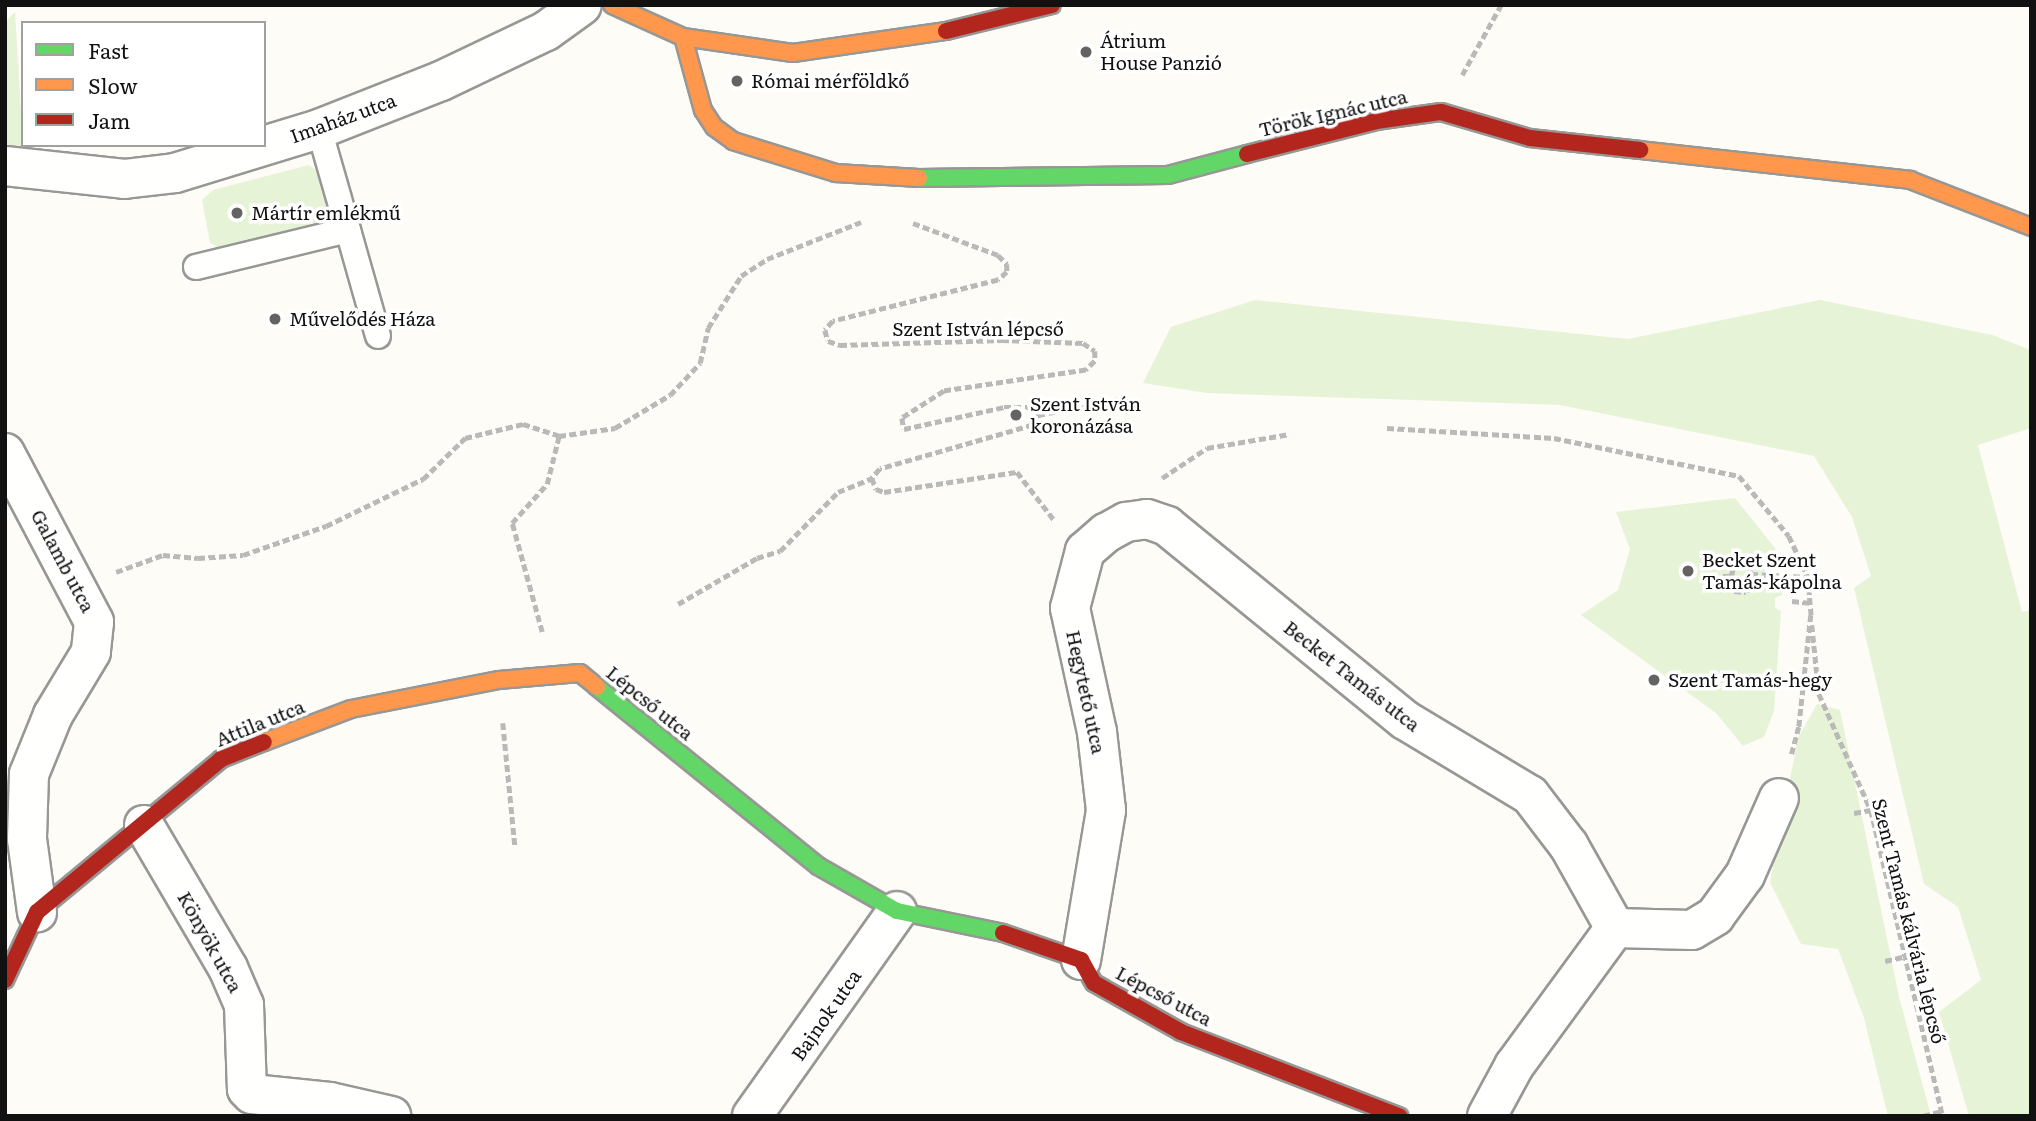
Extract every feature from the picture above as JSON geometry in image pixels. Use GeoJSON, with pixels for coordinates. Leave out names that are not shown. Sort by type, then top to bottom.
{"type":"FeatureCollection","features":[{"type":"Feature","properties":{"kind":"street","name":"Imaház utca"},"geometry":{"type":"LineString","coordinates":[[266,145],[319,129],[441,81],[546,31],[582,5]]}},
{"type":"Feature","properties":{"kind":"street"},"geometry":{"type":"LineString","coordinates":[[612,5],[683,37],[793,52],[947,31],[1052,5]]}},
{"type":"Feature","properties":{"kind":"street","name":"Török Ignác utca"},"geometry":{"type":"LineString","coordinates":[[683,37],[703,110],[714,127],[733,141],[836,173],[885,178],[1168,175],[1376,121],[1441,112],[1530,138],[1910,180],[2031,227]]}},
{"type":"Feature","properties":{"kind":"street","name":"Imaház utca"},"geometry":{"type":"LineString","coordinates":[[5,166],[124,179],[175,173],[260,147]]}},
{"type":"Feature","properties":{"kind":"street","name":"Galamb utca"},"geometry":{"type":"LineString","coordinates":[[5,453],[94,622],[91,652],[53,715],[29,774],[27,839],[37,912]]}},
{"type":"Feature","properties":{"kind":"street","name":"Becket Tamás utca"},"geometry":{"type":"LineString","coordinates":[[1074,542],[1126,522],[1147,519],[1167,526],[1405,720],[1530,795],[1569,846],[1615,928]]}},
{"type":"Feature","properties":{"kind":"street","name":"Hegytető utca"},"geometry":{"type":"LineString","coordinates":[[1074,542],[1070,608],[1097,732],[1106,810],[1081,960]]}},
{"type":"Feature","properties":{"kind":"street","name":"Attila utca"},"geometry":{"type":"LineString","coordinates":[[5,980],[37,912],[221,759],[351,709],[499,680],[580,673]]}},
{"type":"Feature","properties":{"kind":"street","name":"Lépcső utca"},"geometry":{"type":"LineString","coordinates":[[580,673],[818,866],[897,911],[988,928],[1081,960],[1094,983],[1181,1032],[1399,1116]]}},
{"type":"Feature","properties":{"kind":"street"},"geometry":{"type":"LineString","coordinates":[[1487,1116],[1514,1066],[1615,928],[1692,930],[1715,916],[1745,875],[1779,798]]}},
{"type":"Feature","properties":{"kind":"street","name":"Könyök utca"},"geometry":{"type":"LineString","coordinates":[[144,825],[228,968],[244,1005],[247,1089],[251,1094],[330,1102],[391,1116]]}},
{"type":"Feature","properties":{"kind":"street","name":"Bajnok utca"},"geometry":{"type":"LineString","coordinates":[[752,1116],[897,911]]}},
{"type":"Feature","properties":{"kind":"lane"},"geometry":{"type":"LineString","coordinates":[[319,129],[378,336]]}},
{"type":"Feature","properties":{"kind":"lane"},"geometry":{"type":"LineString","coordinates":[[196,267],[348,230]]}},
{"type":"Feature","properties":{"kind":"path"},"geometry":{"type":"LineString","coordinates":[[1441,112],[1502,5]]}},
{"type":"Feature","properties":{"kind":"path","name":"Szent István lépcső"},"geometry":{"type":"LineString","coordinates":[[899,218],[998,255],[1007,264],[1007,272],[998,280],[833,321],[825,330],[828,341],[840,345],[1083,342],[1095,351],[1095,361],[1086,370],[944,391],[901,423],[909,428],[1004,407],[1027,407],[1038,415]]}},
{"type":"Feature","properties":{"kind":"path"},"geometry":{"type":"LineString","coordinates":[[88,607],[99,583],[141,561],[163,555],[198,558],[243,555],[326,526],[423,479],[465,438],[523,424],[559,436],[615,428],[670,395],[700,363],[708,328],[741,276],[767,259],[866,220]]}},
{"type":"Feature","properties":{"kind":"path"},"geometry":{"type":"LineString","coordinates":[[678,604],[757,558],[780,551],[838,492],[872,478],[880,469],[1033,425],[1038,415],[1118,399]]}},
{"type":"Feature","properties":{"kind":"path"},"geometry":{"type":"LineString","coordinates":[[1387,428],[1554,438],[1739,475],[1789,536],[1808,577],[1811,615],[1799,727],[1779,798]]}},
{"type":"Feature","properties":{"kind":"path"},"geometry":{"type":"LineString","coordinates":[[1152,484],[1207,447],[1290,434]]}},
{"type":"Feature","properties":{"kind":"path","name":"Lépcső utca"},"geometry":{"type":"LineString","coordinates":[[559,436],[547,484],[512,523],[544,637],[580,673]]}},
{"type":"Feature","properties":{"kind":"path"},"geometry":{"type":"LineString","coordinates":[[872,478],[876,489],[884,492],[1017,472],[1074,542]]}},
{"type":"Feature","properties":{"kind":"path"},"geometry":{"type":"LineString","coordinates":[[1736,557],[1748,557],[1751,574],[1746,593],[1734,591],[1731,576],[1736,557]]}},
{"type":"Feature","properties":{"kind":"path"},"geometry":{"type":"LineString","coordinates":[[1751,574],[1808,577]]}},
{"type":"Feature","properties":{"kind":"path"},"geometry":{"type":"LineString","coordinates":[[1723,576],[1731,576]]}},
{"type":"Feature","properties":{"kind":"path"},"geometry":{"type":"LineString","coordinates":[[1792,601],[1810,603]]}},
{"type":"Feature","properties":{"kind":"path","name":"Szent Tamás kálvária lépcső"},"geometry":{"type":"LineString","coordinates":[[1811,615],[1819,694],[1871,810],[1903,957],[1942,1114]]}},
{"type":"Feature","properties":{"kind":"path"},"geometry":{"type":"LineString","coordinates":[[499,680],[515,846]]}},
{"type":"Feature","properties":{"kind":"path"},"geometry":{"type":"LineString","coordinates":[[1854,813],[1871,810]]}},
{"type":"Feature","properties":{"kind":"path"},"geometry":{"type":"LineString","coordinates":[[1885,961],[1903,957]]}},
{"type":"Feature","properties":{"kind":"path"},"geometry":{"type":"LineString","coordinates":[[1923,1116],[1942,1114]]}},
{"type":"Feature","properties":{"kind":"green space"},"geometry":{"type":"Polygon","coordinates":[[[15,12],[21,147],[28,147],[29,155],[5,145],[5,22],[15,12]]]}},
{"type":"Feature","properties":{"kind":"green space"},"geometry":{"type":"Polygon","coordinates":[[[309,165],[319,173],[329,213],[322,225],[222,250],[210,243],[202,200],[213,190],[309,165]]]}},
{"type":"Feature","properties":{"kind":"green space"},"geometry":{"type":"Polygon","coordinates":[[[1255,300],[1628,339],[1820,300],[1992,335],[2031,350],[2031,428],[1978,445],[2022,612],[2031,610],[2031,1116],[1969,1116],[1939,1012],[1981,980],[1958,907],[1924,884],[1854,588],[1871,576],[1852,517],[1814,456],[1560,405],[1207,393],[1143,383],[1171,327],[1255,300]]]}},
{"type":"Feature","properties":{"kind":"green space"},"geometry":{"type":"Polygon","coordinates":[[[1735,498],[1775,548],[1782,565],[1765,567],[1765,581],[1783,584],[1782,595],[1775,598],[1775,608],[1781,611],[1774,711],[1764,737],[1743,746],[1716,713],[1581,615],[1618,590],[1630,549],[1616,512],[1735,498]]]}},
{"type":"Feature","properties":{"kind":"green space"},"geometry":{"type":"Polygon","coordinates":[[[1817,704],[1840,710],[1899,997],[1931,1116],[1888,1116],[1864,1018],[1838,949],[1801,944],[1770,882],[1798,738],[1817,704]]]}},
{"type":"Feature","properties":{"kind":"traffic: fast"},"geometry":{"type":"LineString","coordinates":[[919,178],[1168,175],[1247,154]]}},
{"type":"Feature","properties":{"kind":"traffic: fast"},"geometry":{"type":"LineString","coordinates":[[597,687],[818,866],[897,911],[1003,933]]}},
{"type":"Feature","properties":{"kind":"traffic: slow"},"geometry":{"type":"LineString","coordinates":[[612,5],[683,37],[793,53],[946,31]]}},
{"type":"Feature","properties":{"kind":"traffic: slow"},"geometry":{"type":"LineString","coordinates":[[683,37],[703,110],[714,127],[733,141],[836,173],[919,178]]}},
{"type":"Feature","properties":{"kind":"traffic: slow"},"geometry":{"type":"LineString","coordinates":[[1640,150],[1910,180],[2031,227]]}},
{"type":"Feature","properties":{"kind":"traffic: slow"},"geometry":{"type":"LineString","coordinates":[[264,742],[351,709],[499,680],[580,673],[597,687]]}},
{"type":"Feature","properties":{"kind":"traffic: jam"},"geometry":{"type":"LineString","coordinates":[[946,31],[1052,5]]}},
{"type":"Feature","properties":{"kind":"traffic: jam"},"geometry":{"type":"LineString","coordinates":[[1247,154],[1376,121],[1441,112],[1530,138],[1640,150]]}},
{"type":"Feature","properties":{"kind":"traffic: jam"},"geometry":{"type":"LineString","coordinates":[[5,980],[37,912],[221,759],[264,742]]}},
{"type":"Feature","properties":{"kind":"traffic: jam"},"geometry":{"type":"LineString","coordinates":[[1003,933],[1081,960],[1094,983],[1181,1032],[1399,1116]]}},
{"type":"Feature","properties":{"kind":"place","name":"Átrium House Panzió"},"geometry":{"type":"Point","coordinates":[1086,52]}},
{"type":"Feature","properties":{"kind":"place","name":"Római mérföldkő"},"geometry":{"type":"Point","coordinates":[737,81]}},
{"type":"Feature","properties":{"kind":"place","name":"Mártír emlékmű"},"geometry":{"type":"Point","coordinates":[237,213]}},
{"type":"Feature","properties":{"kind":"place","name":"Művelődés Háza"},"geometry":{"type":"Point","coordinates":[275,319]}},
{"type":"Feature","properties":{"kind":"place","name":"Szent István koronázása"},"geometry":{"type":"Point","coordinates":[1016,415]}},
{"type":"Feature","properties":{"kind":"place","name":"Becket Szent Tamás-kápolna"},"geometry":{"type":"Point","coordinates":[1688,571]}},
{"type":"Feature","properties":{"kind":"place","name":"Szent Tamás-hegy"},"geometry":{"type":"Point","coordinates":[1654,680]}}]}
